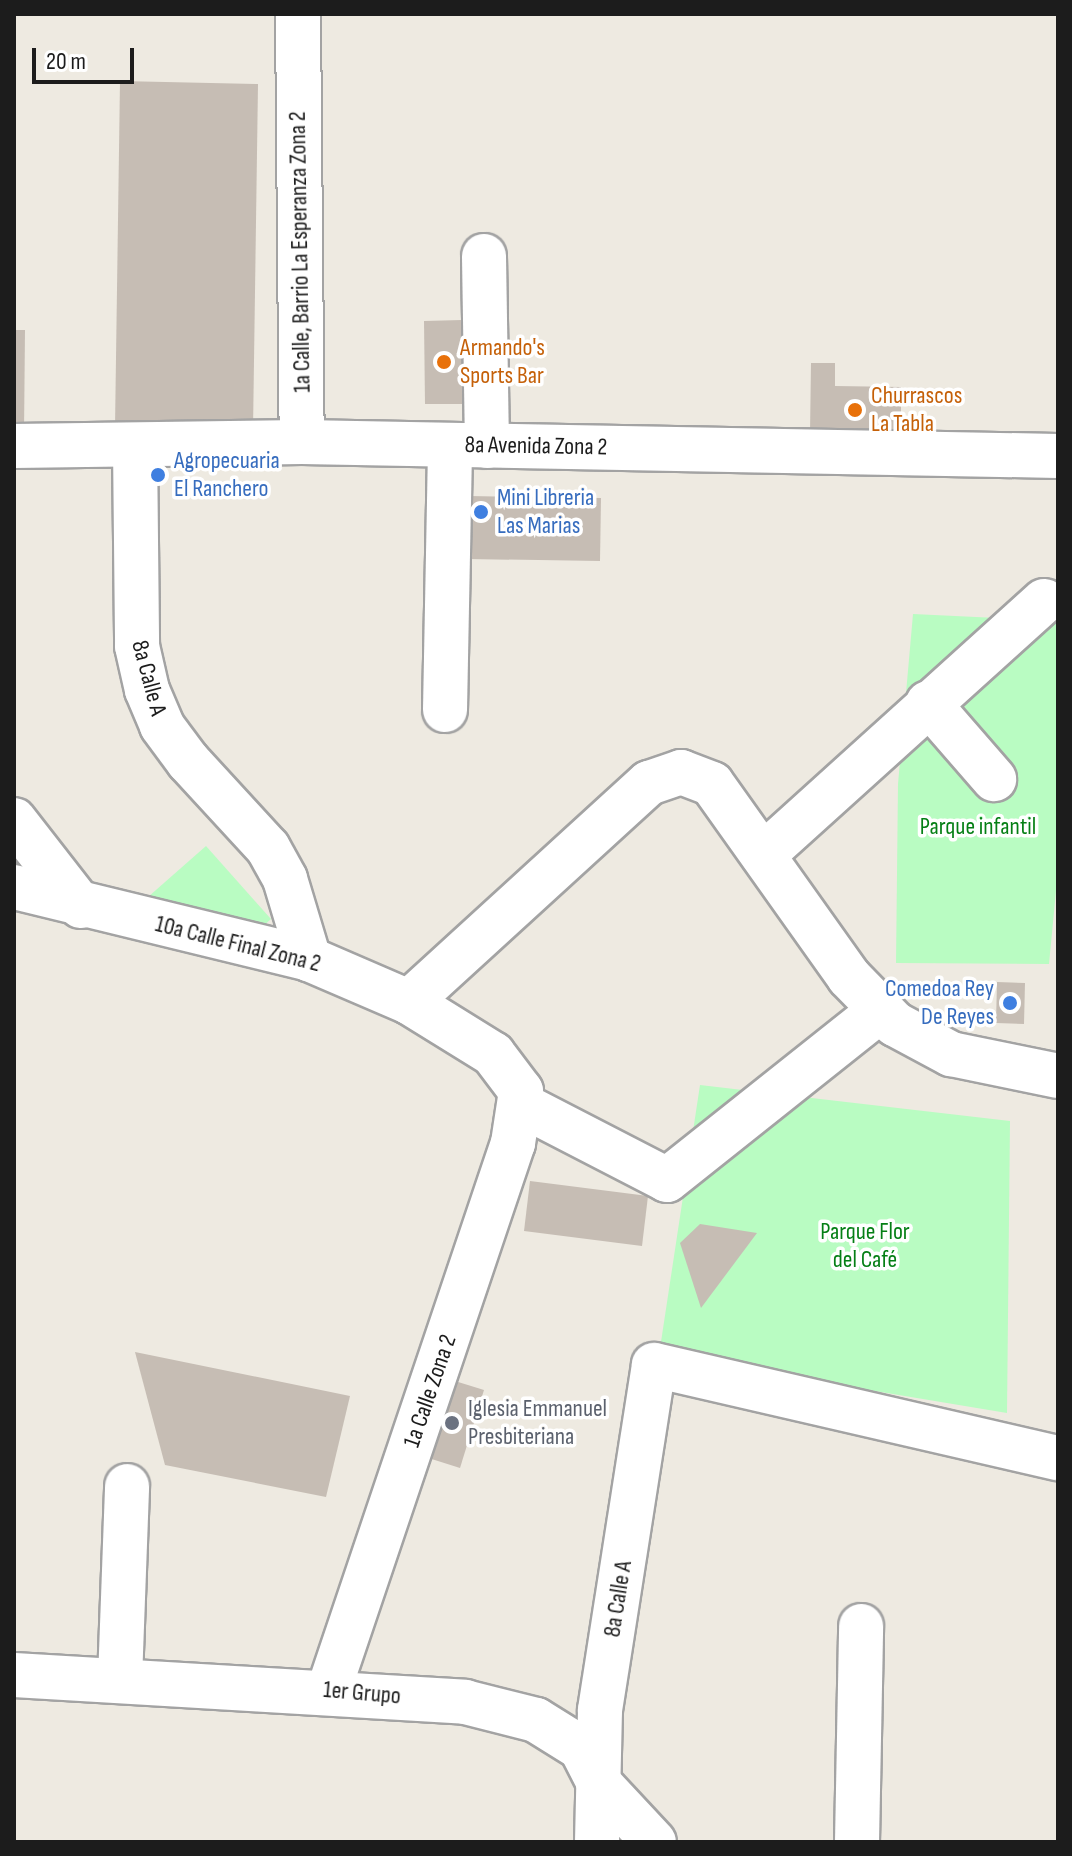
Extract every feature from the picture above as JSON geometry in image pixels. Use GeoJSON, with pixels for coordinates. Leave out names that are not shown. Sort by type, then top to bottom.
{"type":"FeatureCollection","features":[{"type":"Feature","properties":{"kind":"street","name":"1a Calle, Barrio La Esperanza Zona 2"},"geometry":{"type":"LineString","coordinates":[[298,14],[302,442]]}},
{"type":"Feature","properties":{"kind":"street"},"geometry":{"type":"LineString","coordinates":[[445,710],[484,256]]}},
{"type":"Feature","properties":{"kind":"street","name":"8a Avenida Zona 2"},"geometry":{"type":"LineString","coordinates":[[14,446],[302,442],[1058,456]]}},
{"type":"Feature","properties":{"kind":"street","name":"8a Calle A"},"geometry":{"type":"LineString","coordinates":[[135,445],[137,646],[147,690],[162,726],[188,761],[268,848],[285,879],[309,959]]}},
{"type":"Feature","properties":{"kind":"street"},"geometry":{"type":"LineString","coordinates":[[763,855],[1044,601]]}},
{"type":"Feature","properties":{"kind":"street"},"geometry":{"type":"LineString","coordinates":[[928,703],[994,779]]}},
{"type":"Feature","properties":{"kind":"street"},"geometry":{"type":"LineString","coordinates":[[409,1002],[649,783],[681,772],[712,784],[849,977],[881,1010],[951,1054],[1058,1076]]}},
{"type":"Feature","properties":{"kind":"street"},"geometry":{"type":"LineString","coordinates":[[14,820],[81,906]]}},
{"type":"Feature","properties":{"kind":"street","name":"10a Calle Final Zona 2"},"geometry":{"type":"LineString","coordinates":[[14,887],[81,906],[309,959],[409,1002],[493,1054],[522,1098]]}},
{"type":"Feature","properties":{"kind":"street"},"geometry":{"type":"LineString","coordinates":[[522,1098],[667,1180],[881,1010]]}},
{"type":"Feature","properties":{"kind":"street","name":"1a Calle Zona 2"},"geometry":{"type":"LineString","coordinates":[[329,1689],[522,1098]]}},
{"type":"Feature","properties":{"kind":"street","name":"8a Calle A"},"geometry":{"type":"LineString","coordinates":[[597,1842],[600,1710],[654,1365],[662,1363],[1058,1458]]}},
{"type":"Feature","properties":{"kind":"street"},"geometry":{"type":"LineString","coordinates":[[120,1680],[127,1486]]}},
{"type":"Feature","properties":{"kind":"street"},"geometry":{"type":"LineString","coordinates":[[857,1842],[861,1626]]}},
{"type":"Feature","properties":{"kind":"street","name":"1er Grupo"},"geometry":{"type":"LineString","coordinates":[[14,1675],[329,1689],[465,1702],[536,1720],[581,1748],[598,1782],[654,1842]]}},
{"type":"Feature","properties":{"kind":"green space","name":"Parque infantil"},"geometry":{"type":"Polygon","coordinates":[[[913,614],[1058,621],[1058,870],[1049,964],[896,963],[898,784],[913,614]]]}},
{"type":"Feature","properties":{"kind":"green space"},"geometry":{"type":"Polygon","coordinates":[[[206,846],[271,919],[252,936],[148,897],[206,846]]]}},
{"type":"Feature","properties":{"kind":"green space","name":"Parque Flor del Café"},"geometry":{"type":"Polygon","coordinates":[[[700,1085],[1010,1121],[1007,1413],[659,1355],[700,1085]]]}},
{"type":"Feature","properties":{"kind":"building"},"geometry":{"type":"Polygon","coordinates":[[[120,81],[258,84],[253,430],[115,428],[120,81]]]}},
{"type":"Feature","properties":{"kind":"building","name":"Armando's Sports Bar"},"geometry":{"type":"Polygon","coordinates":[[[462,320],[463,404],[425,404],[424,321],[462,320]]]}},
{"type":"Feature","properties":{"kind":"building"},"geometry":{"type":"Polygon","coordinates":[[[14,330],[25,330],[24,433],[14,433],[14,330]]]}},
{"type":"Feature","properties":{"kind":"building","name":"Churrascos La Tabla"},"geometry":{"type":"Polygon","coordinates":[[[811,363],[835,363],[835,386],[901,387],[901,434],[810,433],[811,363]]]}},
{"type":"Feature","properties":{"kind":"building"},"geometry":{"type":"Polygon","coordinates":[[[468,496],[601,498],[600,561],[467,559],[468,496]]]}},
{"type":"Feature","properties":{"kind":"building","name":"Comedoa Rey De Reyes"},"geometry":{"type":"Polygon","coordinates":[[[997,982],[1025,983],[1024,1024],[996,1023],[997,982]]]}},
{"type":"Feature","properties":{"kind":"building"},"geometry":{"type":"Polygon","coordinates":[[[530,1181],[648,1196],[642,1246],[524,1231],[530,1181]]]}},
{"type":"Feature","properties":{"kind":"building"},"geometry":{"type":"Polygon","coordinates":[[[700,1224],[757,1233],[701,1308],[680,1243],[700,1224]]]}},
{"type":"Feature","properties":{"kind":"building"},"geometry":{"type":"Polygon","coordinates":[[[135,1352],[350,1396],[326,1497],[165,1465],[135,1352]]]}},
{"type":"Feature","properties":{"kind":"building","name":"Iglesia Emmanuel Presbiteriana"},"geometry":{"type":"Polygon","coordinates":[[[442,1377],[484,1390],[460,1468],[419,1455],[442,1377]]]}},
{"type":"Feature","properties":{"kind":"place","name":"Armando's Sports Bar"},"geometry":{"type":"Point","coordinates":[444,362]}},
{"type":"Feature","properties":{"kind":"place","name":"Churrascos La Tabla"},"geometry":{"type":"Point","coordinates":[855,410]}},
{"type":"Feature","properties":{"kind":"place","name":"Agropecuaria El Ranchero"},"geometry":{"type":"Point","coordinates":[158,475]}},
{"type":"Feature","properties":{"kind":"place","name":"Mini Libreria Las Marias"},"geometry":{"type":"Point","coordinates":[481,512]}},
{"type":"Feature","properties":{"kind":"place","name":"Comedoa Rey De Reyes"},"geometry":{"type":"Point","coordinates":[1010,1003]}},
{"type":"Feature","properties":{"kind":"place","name":"Iglesia Emmanuel Presbiteriana"},"geometry":{"type":"Point","coordinates":[452,1423]}}]}
